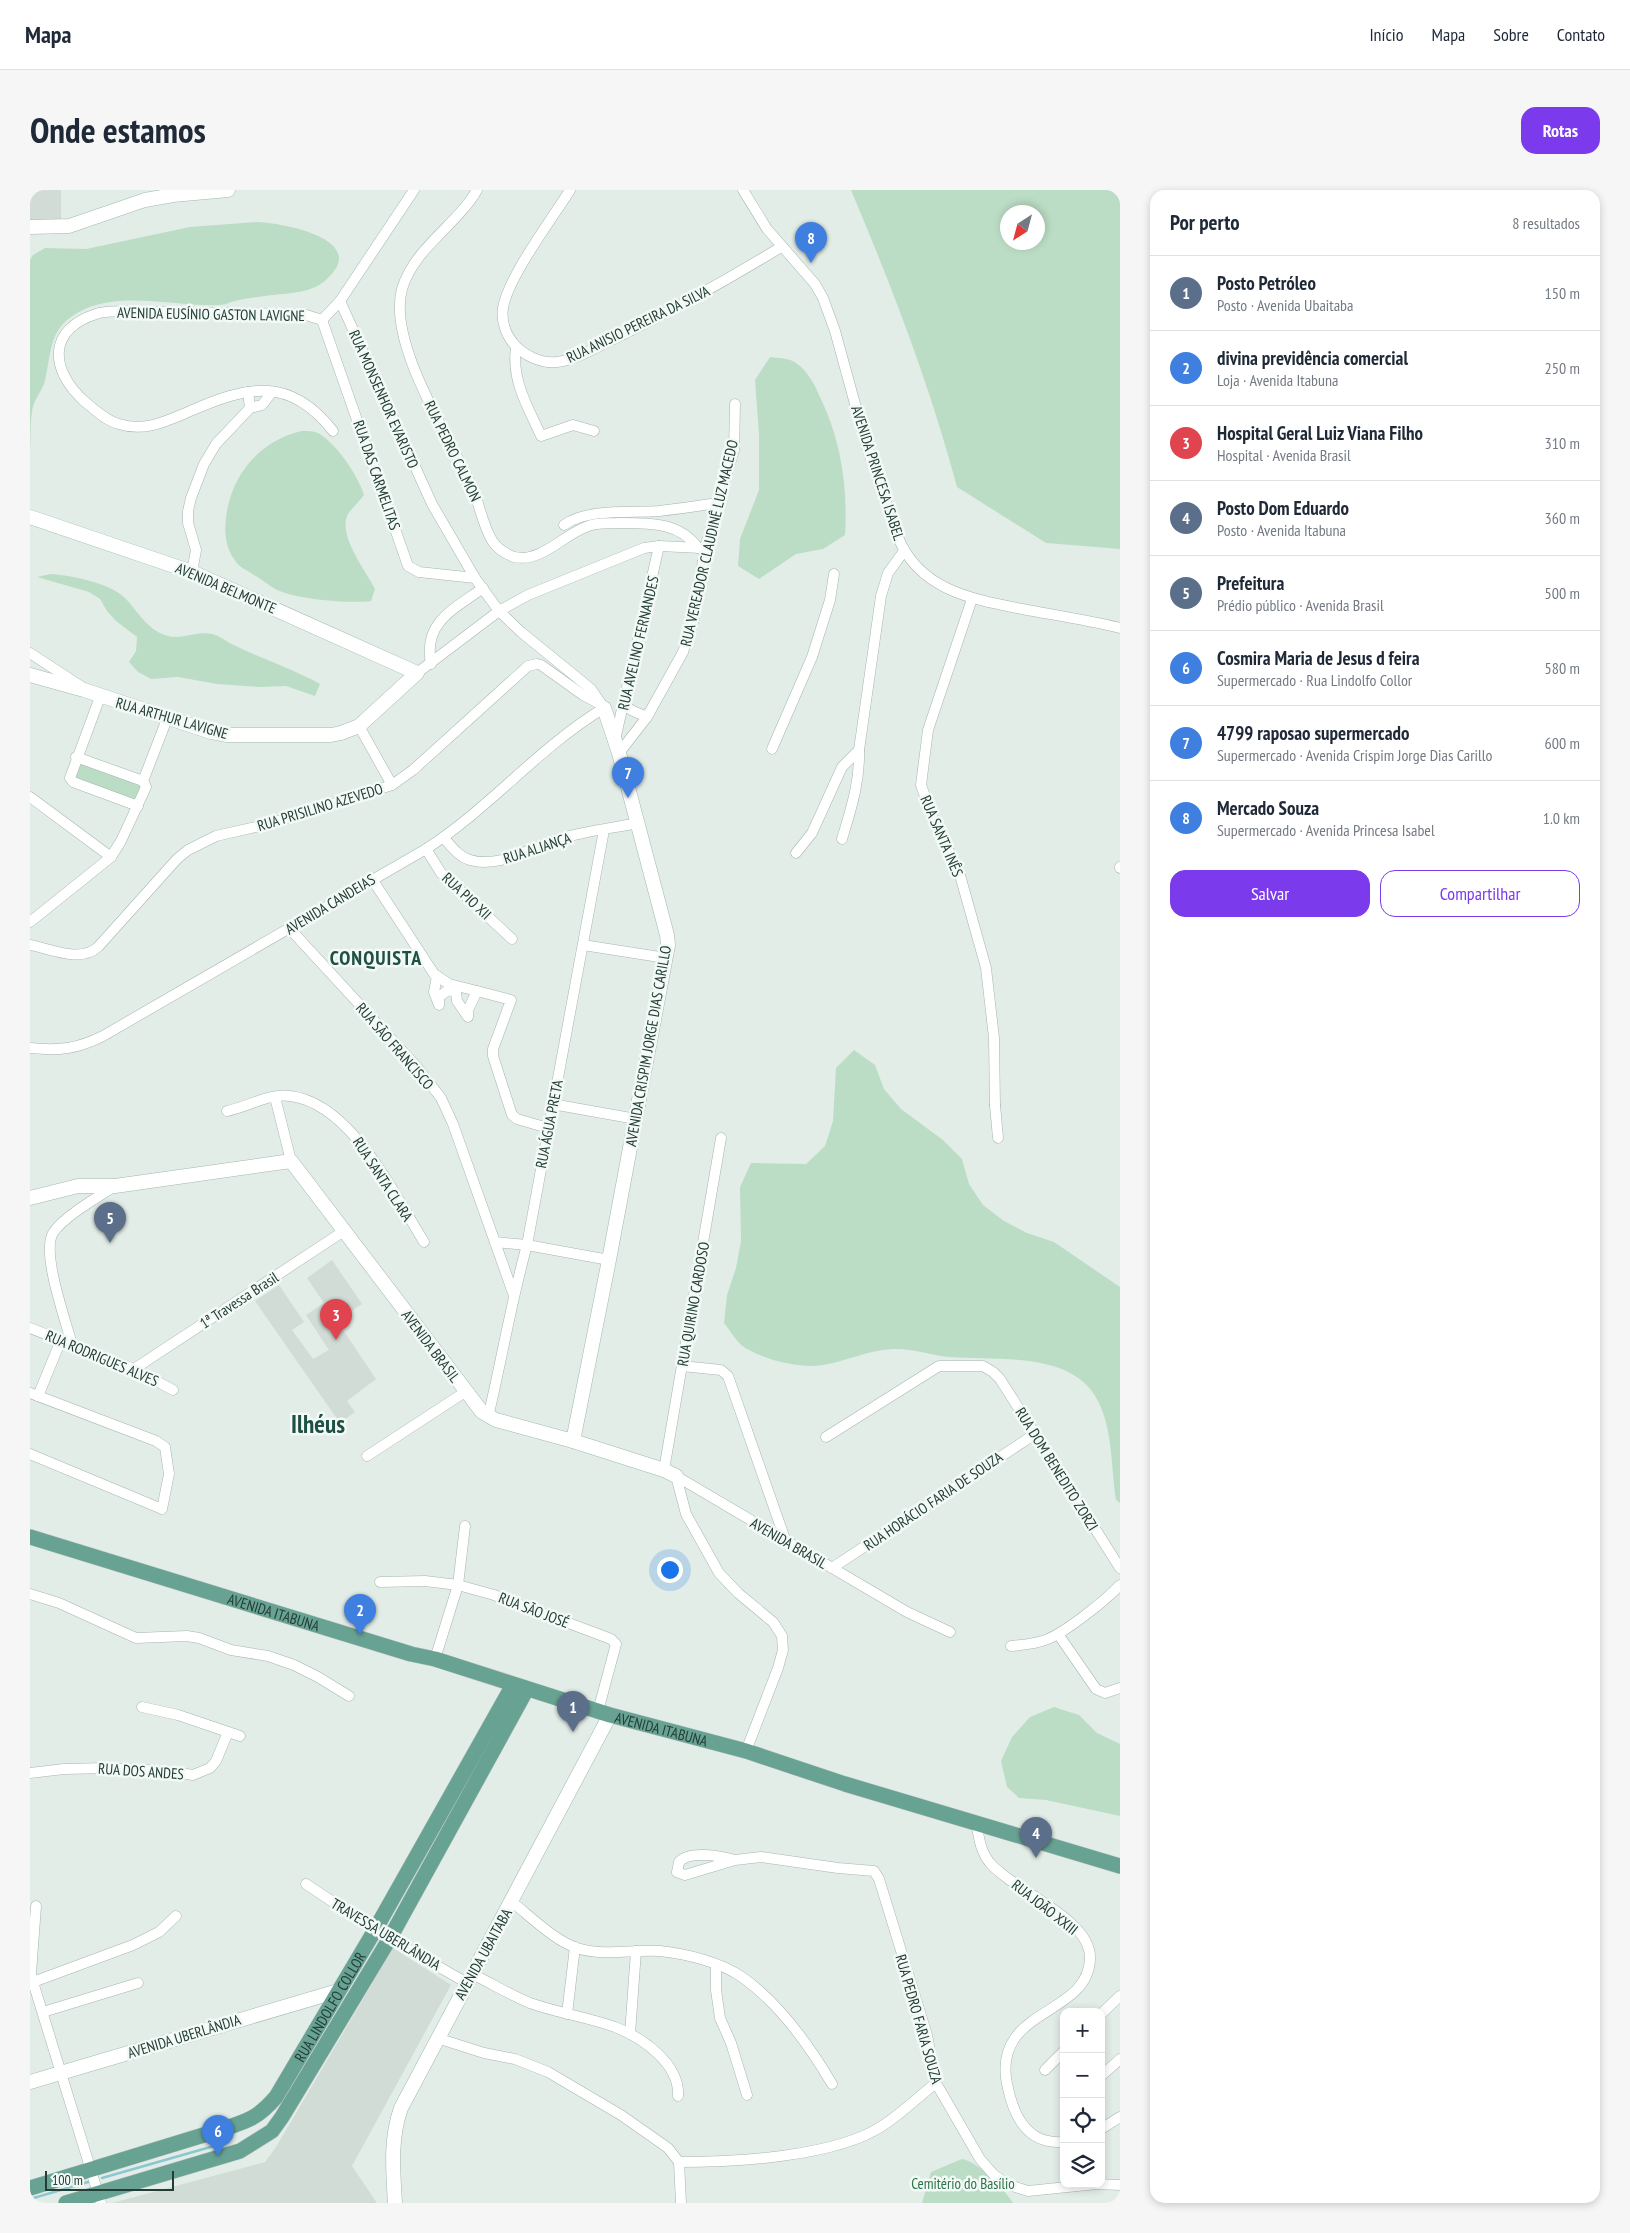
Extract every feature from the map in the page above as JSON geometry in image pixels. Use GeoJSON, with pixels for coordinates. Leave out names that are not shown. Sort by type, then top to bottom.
{"type":"FeatureCollection","features":[{"type":"Feature","properties":{"kind":"main road","name":"AVENIDA ITABUNA"},"geometry":{"type":"LineString","coordinates":[[30,1537],[435,1659],[604,1713],[746,1752],[845,1784],[1120,1866]]}},
{"type":"Feature","properties":{"kind":"main road","name":"RUA LINDOLFO COLLOR"},"geometry":{"type":"LineString","coordinates":[[30,2188],[220,2130],[260,2115],[276,2097],[520,1687]]}},
{"type":"Feature","properties":{"kind":"main road","name":"RUA LINDOLFO COLLOR"},"geometry":{"type":"LineString","coordinates":[[66,2203],[100,2199],[240,2151],[272,2131],[390,1938],[520,1687]]}},
{"type":"Feature","properties":{"kind":"street"},"geometry":{"type":"LineString","coordinates":[[30,226],[69,226],[145,200],[173,195],[228,190]]}},
{"type":"Feature","properties":{"kind":"street"},"geometry":{"type":"LineString","coordinates":[[340,301],[414,190]]}},
{"type":"Feature","properties":{"kind":"street","name":"RUA PEDRO CALMON"},"geometry":{"type":"LineString","coordinates":[[477,190],[466,207],[430,245],[416,263],[408,276],[400,298],[404,338],[414,365],[435,418],[472,488],[493,543],[504,553],[516,557],[526,557],[537,554],[588,526],[603,523],[638,523],[654,524],[680,531],[688,535],[702,548]]}},
{"type":"Feature","properties":{"kind":"street"},"geometry":{"type":"LineString","coordinates":[[570,190],[517,274],[503,308],[504,324],[508,336],[516,347],[514,366],[516,382],[541,436],[573,425],[594,432]]}},
{"type":"Feature","properties":{"kind":"street","name":"AVENIDA PRINCESA ISABEL"},"geometry":{"type":"LineString","coordinates":[[743,190],[759,218],[815,284],[823,298],[835,331],[866,444],[904,551],[914,564],[935,582],[972,600],[1120,628]]}},
{"type":"Feature","properties":{"kind":"street","name":"RUA ANISIO PEREIRA DA SILVA"},"geometry":{"type":"LineString","coordinates":[[516,347],[528,356],[541,361],[554,363],[567,361],[706,292],[781,246]]}},
{"type":"Feature","properties":{"kind":"street","name":"AVENIDA EUSÍNIO GASTON LAVIGNE"},"geometry":{"type":"LineString","coordinates":[[333,432],[312,407],[290,396],[272,392],[248,392],[220,398],[157,424],[135,428],[116,424],[80,397],[65,378],[58,360],[58,350],[69,328],[82,319],[98,313],[122,311],[303,314],[322,320],[340,301]]}},
{"type":"Feature","properties":{"kind":"street","name":"RUA MONSENHOR EVARISTO"},"geometry":{"type":"LineString","coordinates":[[340,301],[432,504],[475,578],[499,611]]}},
{"type":"Feature","properties":{"kind":"street","name":"RUA DAS CARMELITAS"},"geometry":{"type":"LineString","coordinates":[[322,320],[408,566],[419,572],[475,578]]}},
{"type":"Feature","properties":{"kind":"street"},"geometry":{"type":"LineString","coordinates":[[248,392],[250,408]]}},
{"type":"Feature","properties":{"kind":"street"},"geometry":{"type":"LineString","coordinates":[[192,572],[196,550],[188,523],[188,511],[204,464],[216,444],[250,408],[262,405],[272,392]]}},
{"type":"Feature","properties":{"kind":"street","name":"RUA VEREADOR CLAUDINÊ LUZ MACEDO"},"geometry":{"type":"LineString","coordinates":[[620,754],[646,717],[683,652],[694,619],[702,548],[728,474],[734,450],[735,404]]}},
{"type":"Feature","properties":{"kind":"street"},"geometry":{"type":"LineString","coordinates":[[564,525],[574,518],[582,516],[658,511],[717,503]]}},
{"type":"Feature","properties":{"kind":"street","name":"AVENIDA BELMONTE"},"geometry":{"type":"LineString","coordinates":[[30,517],[192,572],[417,673]]}},
{"type":"Feature","properties":{"kind":"street"},"geometry":{"type":"LineString","coordinates":[[417,673],[499,611],[528,595],[644,548],[659,546],[702,548]]}},
{"type":"Feature","properties":{"kind":"street","name":"RUA AVELINO FERNANDES"},"geometry":{"type":"LineString","coordinates":[[615,740],[659,546]]}},
{"type":"Feature","properties":{"kind":"street"},"geometry":{"type":"LineString","coordinates":[[842,839],[857,788],[860,770],[858,750],[881,596],[888,573],[904,551]]}},
{"type":"Feature","properties":{"kind":"street"},"geometry":{"type":"LineString","coordinates":[[772,750],[812,657],[830,600],[834,574]]}},
{"type":"Feature","properties":{"kind":"street"},"geometry":{"type":"LineString","coordinates":[[431,664],[428,651],[434,629],[444,616],[483,588]]}},
{"type":"Feature","properties":{"kind":"street","name":"RUA SANTA INÊS"},"geometry":{"type":"LineString","coordinates":[[972,600],[928,730],[921,785],[935,825],[958,868],[986,968],[994,1038],[995,1106],[998,1138]]}},
{"type":"Feature","properties":{"kind":"street","name":"AVENIDA CRISPIM JORGE DIAS CARILLO"},"geometry":{"type":"LineString","coordinates":[[499,611],[521,632],[592,689],[603,706],[620,754],[667,935],[666,958],[573,1441]]}},
{"type":"Feature","properties":{"kind":"street"},"geometry":{"type":"LineString","coordinates":[[30,653],[74,680],[84,690]]}},
{"type":"Feature","properties":{"kind":"street","name":"RUA PRISILINO AZEVEDO"},"geometry":{"type":"LineString","coordinates":[[30,945],[73,954],[88,954],[98,948],[177,858],[199,843],[216,836],[269,824],[392,785],[413,770],[525,668],[533,664],[542,665],[583,695],[603,706]]}},
{"type":"Feature","properties":{"kind":"street","name":"RUA ARTHUR LAVIGNE"},"geometry":{"type":"LineString","coordinates":[[30,675],[84,690],[168,719],[226,735],[331,735],[359,726],[417,673]]}},
{"type":"Feature","properties":{"kind":"street"},"geometry":{"type":"LineString","coordinates":[[100,697],[70,778],[72,781],[138,806]]}},
{"type":"Feature","properties":{"kind":"street"},"geometry":{"type":"LineString","coordinates":[[624,704],[631,710],[646,717]]}},
{"type":"Feature","properties":{"kind":"street","name":"AVENIDA CANDEIAS"},"geometry":{"type":"LineString","coordinates":[[30,1048],[58,1050],[75,1048],[89,1043],[426,849],[444,838],[530,762],[603,706]]}},
{"type":"Feature","properties":{"kind":"street"},"geometry":{"type":"LineString","coordinates":[[143,781],[168,719]]}},
{"type":"Feature","properties":{"kind":"street"},"geometry":{"type":"LineString","coordinates":[[359,726],[392,785]]}},
{"type":"Feature","properties":{"kind":"street"},"geometry":{"type":"LineString","coordinates":[[796,853],[810,836],[842,767],[858,750]]}},
{"type":"Feature","properties":{"kind":"street"},"geometry":{"type":"LineString","coordinates":[[30,922],[111,857],[121,841],[146,787],[143,781],[76,758]]}},
{"type":"Feature","properties":{"kind":"street"},"geometry":{"type":"LineString","coordinates":[[30,798],[111,857]]}},
{"type":"Feature","properties":{"kind":"street","name":"RUA ALIANÇA"},"geometry":{"type":"LineString","coordinates":[[444,838],[461,856],[469,860],[485,862],[505,859],[561,838],[638,824]]}},
{"type":"Feature","properties":{"kind":"street","name":"RUA ÁGUA PRETA"},"geometry":{"type":"LineString","coordinates":[[488,1417],[505,1347],[514,1293],[527,1245],[604,830]]}},
{"type":"Feature","properties":{"kind":"street","name":"RUA PIO XII"},"geometry":{"type":"LineString","coordinates":[[426,849],[441,873],[512,939]]}},
{"type":"Feature","properties":{"kind":"street"},"geometry":{"type":"LineString","coordinates":[[372,879],[437,976],[449,984],[511,1000],[492,1049],[497,1073],[514,1118],[548,1128]]}},
{"type":"Feature","properties":{"kind":"street","name":"RUA SÃO FRANCISCO"},"geometry":{"type":"LineString","coordinates":[[290,929],[416,1067],[441,1098],[453,1124],[514,1293]]}},
{"type":"Feature","properties":{"kind":"street"},"geometry":{"type":"LineString","coordinates":[[583,945],[666,958]]}},
{"type":"Feature","properties":{"kind":"street"},"geometry":{"type":"LineString","coordinates":[[437,976],[434,992],[439,1005],[439,997],[448,990],[456,992],[457,1001],[468,1017],[468,1010],[477,991]]}},
{"type":"Feature","properties":{"kind":"street","name":"RUA SANTA CLARA"},"geometry":{"type":"LineString","coordinates":[[227,1111],[274,1097],[289,1095],[307,1100],[333,1115],[349,1127],[361,1142],[424,1242]]}},
{"type":"Feature","properties":{"kind":"street"},"geometry":{"type":"LineString","coordinates":[[30,1198],[78,1186],[115,1186],[291,1160],[274,1097]]}},
{"type":"Feature","properties":{"kind":"street"},"geometry":{"type":"LineString","coordinates":[[552,1104],[636,1119]]}},
{"type":"Feature","properties":{"kind":"street","name":"RUA QUIRINO CARDOSO"},"geometry":{"type":"LineString","coordinates":[[670,1473],[682,1366],[721,1138]]}},
{"type":"Feature","properties":{"kind":"street","name":"AVENIDA BRASIL"},"geometry":{"type":"LineString","coordinates":[[291,1160],[465,1392],[488,1417],[573,1441],[670,1473],[907,1612],[950,1632]]}},
{"type":"Feature","properties":{"kind":"street"},"geometry":{"type":"LineString","coordinates":[[72,1345],[49,1256],[50,1239],[57,1228],[64,1222],[115,1186]]}},
{"type":"Feature","properties":{"kind":"street","name":"1ª Travessa Brasil"},"geometry":{"type":"LineString","coordinates":[[134,1369],[344,1231]]}},
{"type":"Feature","properties":{"kind":"street"},"geometry":{"type":"LineString","coordinates":[[495,1242],[527,1245],[609,1260]]}},
{"type":"Feature","properties":{"kind":"street","name":"RUA RODRIGUES ALVES"},"geometry":{"type":"LineString","coordinates":[[30,1328],[134,1369],[173,1390]]}},
{"type":"Feature","properties":{"kind":"street"},"geometry":{"type":"LineString","coordinates":[[30,1454],[162,1509],[169,1464],[164,1448],[156,1442],[34,1394],[60,1340]]}},
{"type":"Feature","properties":{"kind":"street"},"geometry":{"type":"LineString","coordinates":[[682,1366],[721,1370],[728,1376],[786,1542]]}},
{"type":"Feature","properties":{"kind":"street","name":"RUA DOM BENEDITO ZORZI"},"geometry":{"type":"LineString","coordinates":[[826,1437],[939,1366],[983,1366],[1000,1379],[1120,1568]]}},
{"type":"Feature","properties":{"kind":"street"},"geometry":{"type":"LineString","coordinates":[[367,1456],[465,1392]]}},
{"type":"Feature","properties":{"kind":"street","name":"RUA HORÁCIO FARIA DE SOUZA"},"geometry":{"type":"LineString","coordinates":[[832,1568],[1035,1434]]}},
{"type":"Feature","properties":{"kind":"street"},"geometry":{"type":"LineString","coordinates":[[670,1473],[686,1514],[719,1573],[738,1593],[773,1622],[782,1636],[783,1650],[778,1668],[746,1752]]}},
{"type":"Feature","properties":{"kind":"street"},"geometry":{"type":"LineString","coordinates":[[435,1659],[458,1585],[464,1526]]}},
{"type":"Feature","properties":{"kind":"street","name":"RUA SÃO JOSÉ"},"geometry":{"type":"LineString","coordinates":[[380,1582],[425,1581],[458,1585],[494,1595],[614,1641],[616,1644],[604,1713]]}},
{"type":"Feature","properties":{"kind":"street"},"geometry":{"type":"LineString","coordinates":[[1010,1646],[1029,1644],[1058,1634],[1102,1602],[1120,1585]]}},
{"type":"Feature","properties":{"kind":"street"},"geometry":{"type":"LineString","coordinates":[[30,1594],[59,1603],[136,1638],[187,1636],[199,1638],[231,1650],[268,1656],[310,1673],[348,1696]]}},
{"type":"Feature","properties":{"kind":"street"},"geometry":{"type":"LineString","coordinates":[[1058,1634],[1096,1689],[1105,1693],[1120,1688]]}},
{"type":"Feature","properties":{"kind":"street"},"geometry":{"type":"LineString","coordinates":[[142,1707],[178,1716],[240,1736]]}},
{"type":"Feature","properties":{"kind":"street","name":"AVENIDA UBAITABA"},"geometry":{"type":"LineString","coordinates":[[395,2203],[392,2161],[395,2125],[412,2084],[512,1902],[604,1713]]}},
{"type":"Feature","properties":{"kind":"street","name":"RUA DOS ANDES"},"geometry":{"type":"LineString","coordinates":[[30,1773],[64,1769],[106,1768],[193,1775],[210,1768],[216,1761],[228,1732]]}},
{"type":"Feature","properties":{"kind":"street","name":"RUA JOÃO XXIII"},"geometry":{"type":"LineString","coordinates":[[976,1822],[982,1852],[991,1865],[1055,1910],[1083,1937],[1089,1951],[1088,1972],[1082,1983],[1064,2000],[1027,2023],[1020,2030],[1013,2040],[1006,2062],[1005,2073],[1010,2098],[1019,2120],[1028,2132],[1037,2137],[1050,2143],[1060,2142]]}},
{"type":"Feature","properties":{"kind":"street"},"geometry":{"type":"LineString","coordinates":[[715,1855],[735,1860],[685,1875],[678,1872],[679,1862],[687,1856],[715,1855]]}},
{"type":"Feature","properties":{"kind":"street","name":"RUA PEDRO FARIA SOUZA"},"geometry":{"type":"LineString","coordinates":[[735,1860],[761,1857],[874,1871],[879,1879],[924,2026],[936,2083],[980,2159],[994,2174],[1009,2185],[1028,2191],[1097,2184],[1120,2185]]}},
{"type":"Feature","properties":{"kind":"street","name":"TRAVESSA UBERLÂNDIA"},"geometry":{"type":"LineString","coordinates":[[306,1884],[375,1930],[469,1978],[530,2002],[614,2027],[630,2034],[656,2052],[671,2067],[678,2080],[678,2096]]}},
{"type":"Feature","properties":{"kind":"street"},"geometry":{"type":"LineString","coordinates":[[512,1902],[560,1939],[575,1947],[597,1952],[659,1951],[716,1965],[742,1977],[768,2000],[794,2029],[821,2065],[832,2084]]}},
{"type":"Feature","properties":{"kind":"street"},"geometry":{"type":"LineString","coordinates":[[36,1906],[31,1976],[100,2199]]}},
{"type":"Feature","properties":{"kind":"street"},"geometry":{"type":"LineString","coordinates":[[31,1976],[133,1945],[159,1932],[176,1916]]}},
{"type":"Feature","properties":{"kind":"street"},"geometry":{"type":"LineString","coordinates":[[567,2014],[575,1947]]}},
{"type":"Feature","properties":{"kind":"street"},"geometry":{"type":"LineString","coordinates":[[630,2034],[636,1951]]}},
{"type":"Feature","properties":{"kind":"street"},"geometry":{"type":"LineString","coordinates":[[716,1965],[716,1990],[720,2018],[731,2043],[747,2095]]}},
{"type":"Feature","properties":{"kind":"street"},"geometry":{"type":"LineString","coordinates":[[43,2012],[138,1982]]}},
{"type":"Feature","properties":{"kind":"street","name":"AVENIDA UBERLÂNDIA"},"geometry":{"type":"LineString","coordinates":[[30,2082],[338,1991]]}},
{"type":"Feature","properties":{"kind":"street"},"geometry":{"type":"LineString","coordinates":[[1105,2010],[1120,1996]]}},
{"type":"Feature","properties":{"kind":"street"},"geometry":{"type":"LineString","coordinates":[[437,2038],[484,2053],[515,2059],[548,2072],[621,2115],[668,2148],[679,2162],[681,2203]]}},
{"type":"Feature","properties":{"kind":"street"},"geometry":{"type":"LineString","coordinates":[[1045,2070],[1062,2053]]}},
{"type":"Feature","properties":{"kind":"street"},"geometry":{"type":"LineString","coordinates":[[1105,2072],[1120,2059]]}},
{"type":"Feature","properties":{"kind":"street"},"geometry":{"type":"LineString","coordinates":[[679,2162],[738,2160],[832,2147],[848,2142],[882,2126],[936,2083]]}},
{"type":"Feature","properties":{"kind":"street"},"geometry":{"type":"LineString","coordinates":[[1105,2127],[1120,2118]]}},
{"type":"Feature","properties":{"kind":"shaded area"},"geometry":{"type":"Polygon","coordinates":[[[30,190],[61,190],[61,221],[30,221],[30,190]]]}},
{"type":"Feature","properties":{"kind":"shaded area"},"geometry":{"type":"Polygon","coordinates":[[[332,1260],[362,1304],[337,1321],[376,1379],[347,1401],[355,1412],[340,1423],[255,1301],[279,1285],[304,1322],[292,1330],[313,1359],[329,1350],[306,1315],[324,1303],[307,1278],[332,1260]]]}},
{"type":"Feature","properties":{"kind":"shaded area"},"geometry":{"type":"Polygon","coordinates":[[[393,1948],[451,1985],[352,2166],[377,2203],[112,2203],[265,2162],[276,2147],[393,1948]]]}},
{"type":"Feature","properties":{"kind":"green space"},"geometry":{"type":"Polygon","coordinates":[[[851,190],[1120,190],[1120,549],[1046,543],[957,487],[935,412],[895,300],[851,190]]]}},
{"type":"Feature","properties":{"kind":"green space"},"geometry":{"type":"Polygon","coordinates":[[[257,222],[285,226],[318,236],[331,244],[338,254],[337,266],[326,280],[314,288],[300,292],[244,299],[224,305],[118,301],[98,305],[80,312],[63,324],[58,330],[52,345],[44,384],[33,408],[30,450],[30,260],[33,255],[45,248],[86,249],[190,227],[257,222]]]}},
{"type":"Feature","properties":{"kind":"green space"},"geometry":{"type":"Polygon","coordinates":[[[770,357],[783,358],[796,363],[804,370],[818,392],[838,447],[844,482],[846,517],[845,535],[823,549],[796,554],[759,579],[738,566],[740,539],[759,490],[759,435],[755,380],[770,357]]]}},
{"type":"Feature","properties":{"kind":"green space"},"geometry":{"type":"Polygon","coordinates":[[[302,431],[318,433],[332,444],[346,460],[361,487],[364,495],[348,514],[346,524],[350,544],[375,589],[371,601],[323,600],[297,596],[277,590],[238,564],[228,548],[225,530],[227,511],[236,483],[243,470],[252,459],[274,442],[302,431]]]}},
{"type":"Feature","properties":{"kind":"green space"},"geometry":{"type":"Polygon","coordinates":[[[50,574],[79,578],[110,588],[125,598],[149,626],[167,636],[180,637],[205,633],[218,636],[233,645],[320,684],[315,696],[286,686],[259,687],[217,684],[178,677],[151,679],[138,672],[129,662],[136,651],[137,637],[116,621],[100,599],[89,592],[37,577],[50,574]]]}},
{"type":"Feature","properties":{"kind":"green space"},"geometry":{"type":"Polygon","coordinates":[[[81,761],[142,785],[136,800],[75,777],[81,761]]]}},
{"type":"Feature","properties":{"kind":"green space"},"geometry":{"type":"Polygon","coordinates":[[[854,1050],[875,1065],[884,1089],[901,1109],[943,1140],[962,1159],[969,1184],[983,1205],[1004,1221],[1027,1233],[1054,1242],[1120,1287],[1120,1503],[1116,1500],[1109,1438],[1104,1414],[1088,1386],[1072,1374],[1054,1366],[1033,1362],[1011,1359],[949,1357],[900,1349],[873,1352],[825,1365],[796,1365],[776,1361],[747,1349],[738,1342],[724,1323],[727,1295],[736,1268],[741,1241],[740,1187],[751,1163],[806,1164],[825,1146],[833,1121],[836,1068],[854,1050]]]}},
{"type":"Feature","properties":{"kind":"green space"},"geometry":{"type":"Polygon","coordinates":[[[1054,1707],[1079,1715],[1097,1733],[1120,1744],[1120,1816],[1046,1800],[1019,1798],[1007,1787],[1001,1761],[1012,1737],[1030,1717],[1054,1707]]]}},
{"type":"Feature","properties":{"kind":"green space","name":"Cemitério do Basílio"},"geometry":{"type":"Polygon","coordinates":[[[962,2159],[976,2165],[983,2171],[1004,2191],[1013,2203],[922,2203],[931,2172],[962,2159]]]}},
{"type":"Feature","properties":{"kind":"waterway"},"geometry":{"type":"LineString","coordinates":[[102,2178],[228,2142]]}},
{"type":"Feature","properties":{"kind":"waterway"},"geometry":{"type":"LineString","coordinates":[[30,2199],[88,2182]]}},
{"type":"Feature","properties":{"kind":"place","name":"Mercado Souza"},"geometry":{"type":"Point","coordinates":[811,263]}},
{"type":"Feature","properties":{"kind":"place","name":"4799 raposao supermercado"},"geometry":{"type":"Point","coordinates":[628,798]}},
{"type":"Feature","properties":{"kind":"place","name":"Prefeitura"},"geometry":{"type":"Point","coordinates":[110,1243]}},
{"type":"Feature","properties":{"kind":"place","name":"Hospital Geral Luiz Viana Filho"},"geometry":{"type":"Point","coordinates":[336,1340]}},
{"type":"Feature","properties":{"kind":"place","name":"divina previdência comercial"},"geometry":{"type":"Point","coordinates":[360,1635]}},
{"type":"Feature","properties":{"kind":"place","name":"Posto Petróleo"},"geometry":{"type":"Point","coordinates":[573,1732]}},
{"type":"Feature","properties":{"kind":"place","name":"Posto Dom Eduardo"},"geometry":{"type":"Point","coordinates":[1036,1858]}},
{"type":"Feature","properties":{"kind":"place","name":"Cosmira Maria de Jesus d feira"},"geometry":{"type":"Point","coordinates":[218,2156]}},
{"type":"Feature","properties":{"kind":"district","name":"CONQUISTA"},"geometry":{"type":"Point","coordinates":[376,958]}},
{"type":"Feature","properties":{"kind":"district","name":"Ilhéus"},"geometry":{"type":"Point","coordinates":[318,1424]}}]}
